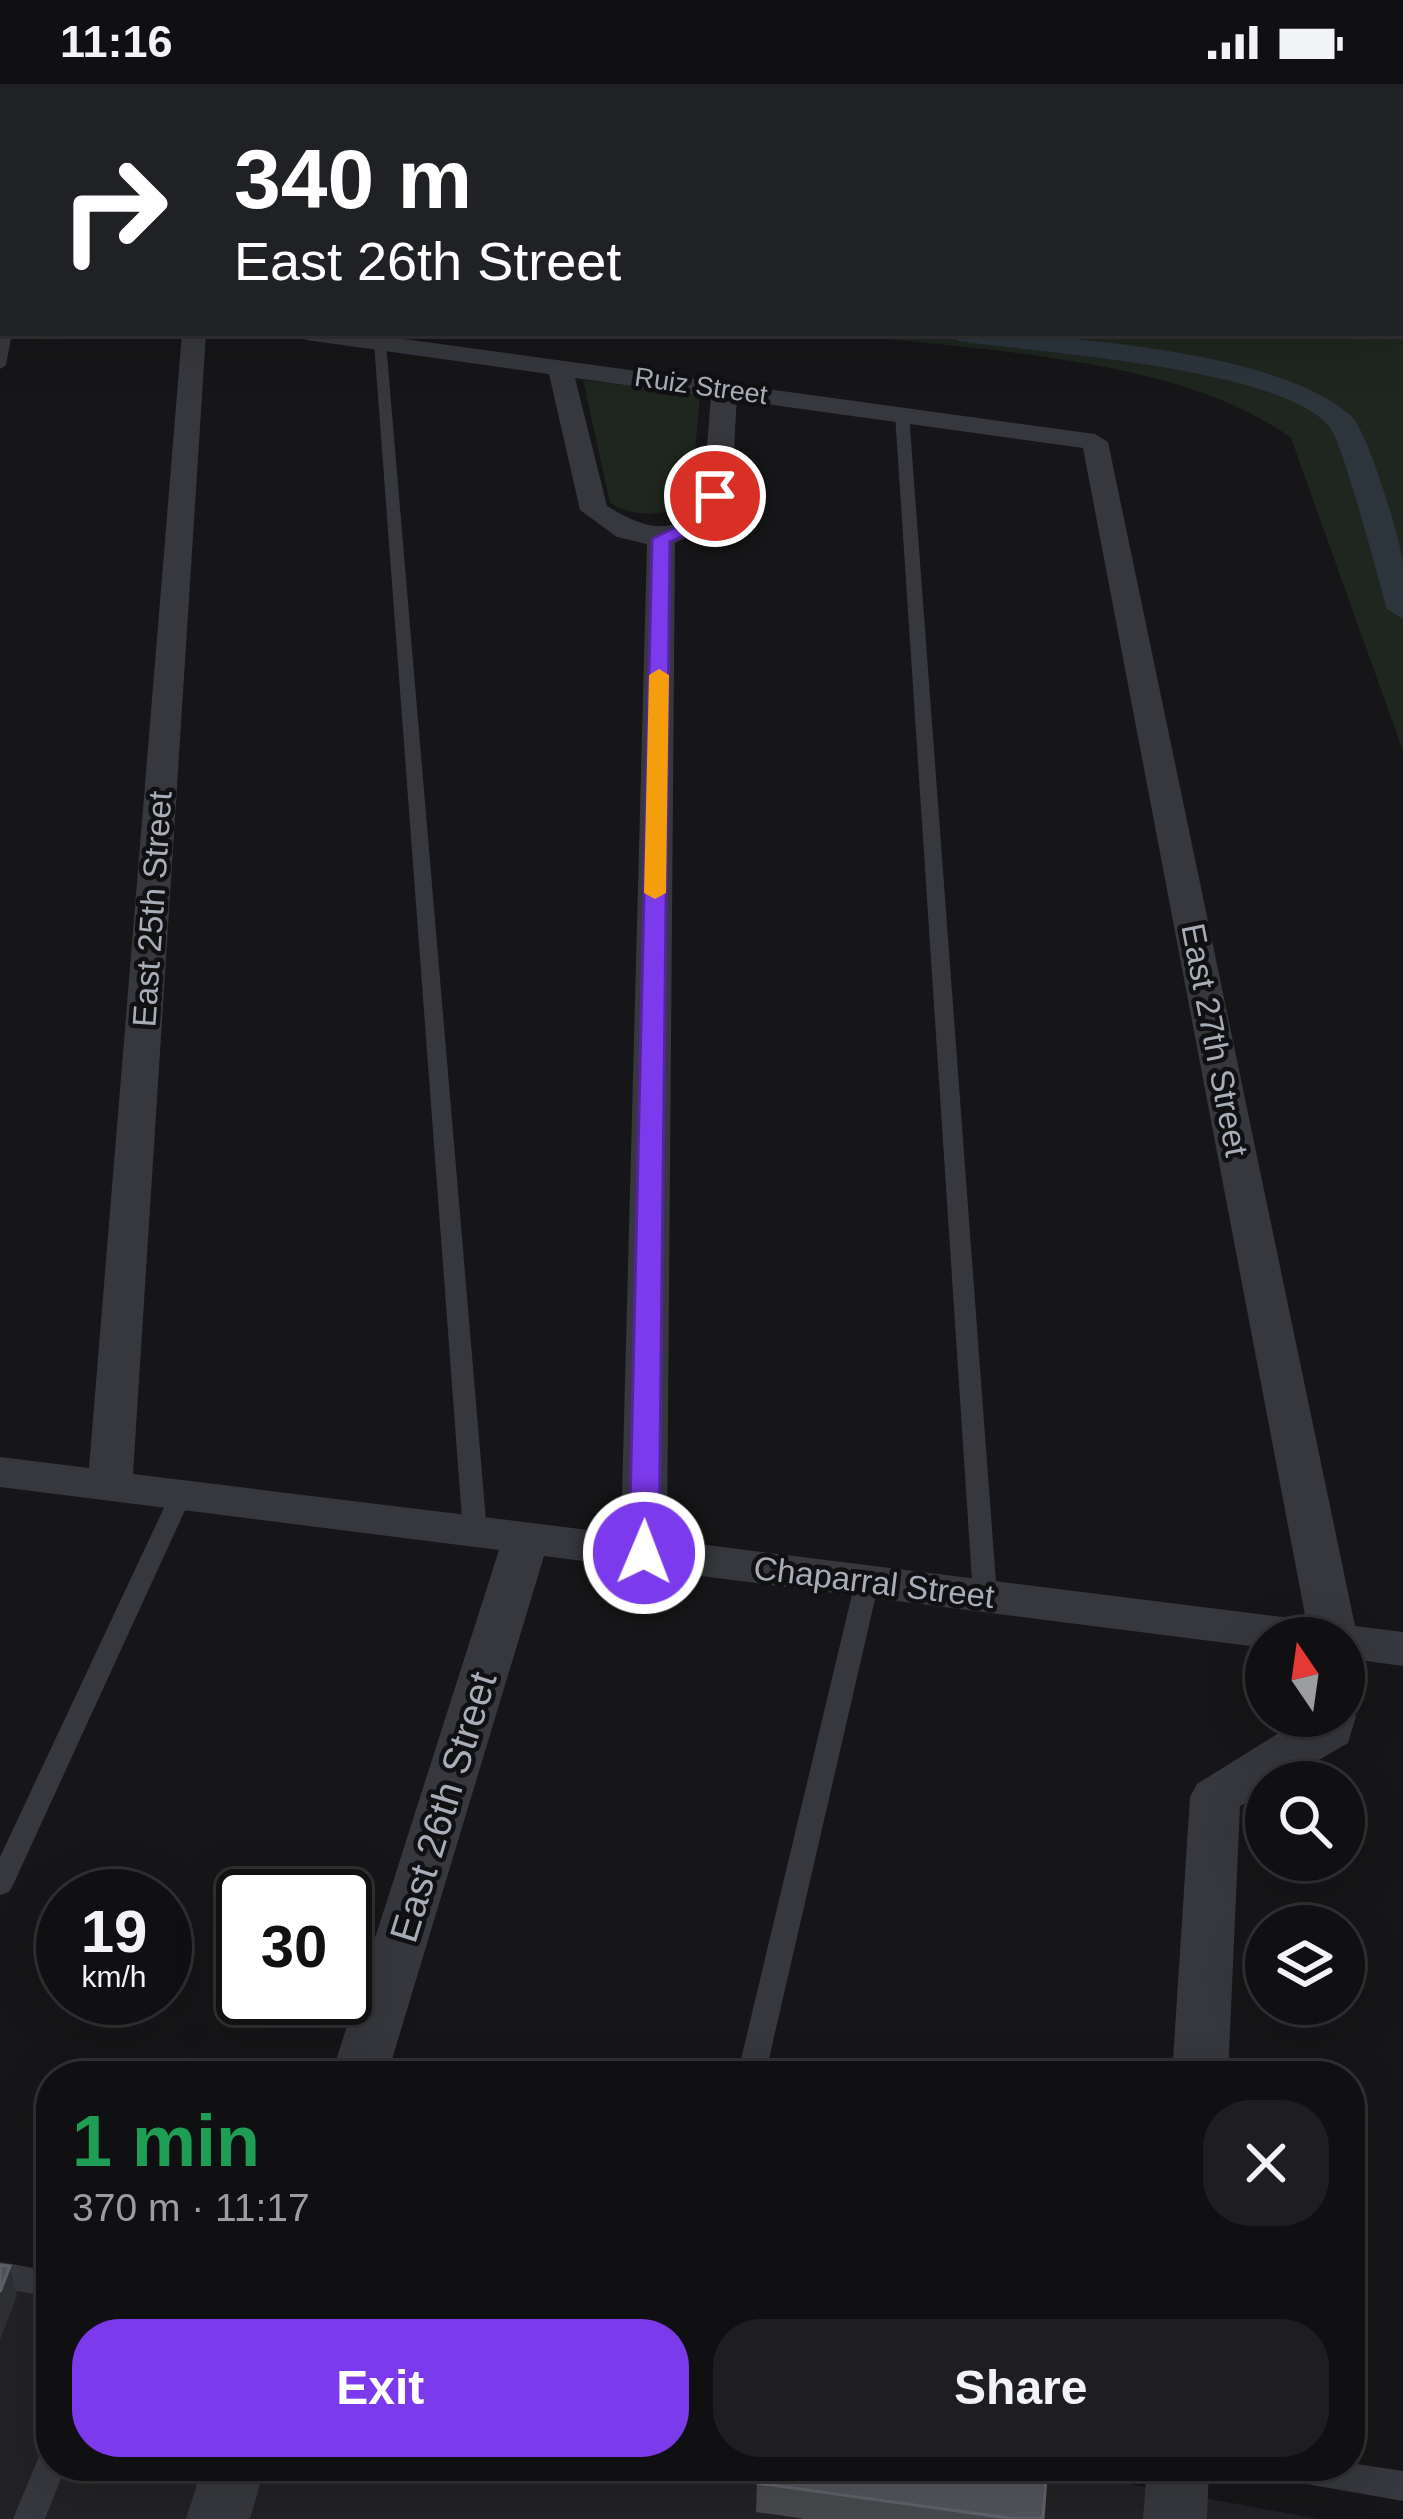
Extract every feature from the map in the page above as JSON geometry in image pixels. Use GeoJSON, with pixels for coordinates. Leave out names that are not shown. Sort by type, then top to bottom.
{"type":"FeatureCollection","features":[{"type":"Feature","properties":{"kind":"street","name":"East 25th Street"},"geometry":{"type":"LineString","coordinates":[[110,1486],[194,336]]}},
{"type":"Feature","properties":{"kind":"street","name":"Ruiz Street"},"geometry":{"type":"LineString","coordinates":[[328,336],[1095,442]]}},
{"type":"Feature","properties":{"kind":"street"},"geometry":{"type":"LineString","coordinates":[[560,368],[595,510],[627,531],[661,539],[698,523],[715,496],[725,389]]}},
{"type":"Feature","properties":{"kind":"street","name":"East 27th Street"},"geometry":{"type":"LineString","coordinates":[[1095,442],[1330,1617]]}},
{"type":"Feature","properties":{"kind":"street"},"geometry":{"type":"LineString","coordinates":[[644,1553],[661,539]]}},
{"type":"Feature","properties":{"kind":"street","name":"Chaparral Street"},"geometry":{"type":"LineString","coordinates":[[0,1472],[1245,1629]]}},
{"type":"Feature","properties":{"kind":"street","name":"East 26th Street"},"geometry":{"type":"LineString","coordinates":[[364,2061],[526,1539]]}},
{"type":"Feature","properties":{"kind":"street"},"geometry":{"type":"LineString","coordinates":[[1365,1643],[1403,1648]]}},
{"type":"Feature","properties":{"kind":"street"},"geometry":{"type":"LineString","coordinates":[[1201,2061],[1215,1797],[1318,1737]]}},
{"type":"Feature","properties":{"kind":"street"},"geometry":{"type":"LineString","coordinates":[[218,2519],[229,2481]]}},
{"type":"Feature","properties":{"kind":"street"},"geometry":{"type":"LineString","coordinates":[[1175,2519],[1177,2481]]}},
{"type":"Feature","properties":{"kind":"lane"},"geometry":{"type":"LineString","coordinates":[[380,343],[475,1532]]}},
{"type":"Feature","properties":{"kind":"lane"},"geometry":{"type":"LineString","coordinates":[[902,414],[985,1596]]}},
{"type":"Feature","properties":{"kind":"lane"},"geometry":{"type":"LineString","coordinates":[[0,1885],[181,1495]]}},
{"type":"Feature","properties":{"kind":"lane"},"geometry":{"type":"LineString","coordinates":[[755,2061],[867,1582]]}},
{"type":"Feature","properties":{"kind":"lane"},"geometry":{"type":"LineString","coordinates":[[0,2275],[36,2281]]}},
{"type":"Feature","properties":{"kind":"lane"},"geometry":{"type":"LineString","coordinates":[[1365,2480],[1403,2486]]}},
{"type":"Feature","properties":{"kind":"lane"},"geometry":{"type":"LineString","coordinates":[[29,2519],[44,2481]]}},
{"type":"Feature","properties":{"kind":"shaded area"},"geometry":{"type":"Polygon","coordinates":[[[868,336],[1403,336],[1403,751],[1291,438],[1245,410],[1192,389],[1135,373],[868,336]]]}},
{"type":"Feature","properties":{"kind":"shaded area"},"geometry":{"type":"Polygon","coordinates":[[[583,380],[700,394],[691,501],[650,514],[610,503],[583,380]]]}},
{"type":"Feature","properties":{"kind":"shaded area"},"geometry":{"type":"Polygon","coordinates":[[[0,2275],[36,2281],[36,2481],[1113,2481],[1318,2519],[0,2519],[0,2275]]]}},
{"type":"Feature","properties":{"kind":"building"},"geometry":{"type":"Polygon","coordinates":[[[0,2265],[10,2266],[0,2292],[0,2265]]]}},
{"type":"Feature","properties":{"kind":"building"},"geometry":{"type":"Polygon","coordinates":[[[757,2481],[1046,2481],[1043,2519],[757,2481]]]}},
{"type":"Feature","properties":{"kind":"waterway"},"geometry":{"type":"LineString","coordinates":[[980,336],[1228,371],[1303,394],[1344,424],[1403,609]]}},
{"type":"Feature","properties":{"kind":"slow traffic"},"geometry":{"type":"LineString","coordinates":[[655,893],[659,675]]}},
{"type":"Feature","properties":{"kind":"route"},"geometry":{"type":"LineString","coordinates":[[644,1553],[661,539],[698,523],[715,496]]}}]}
